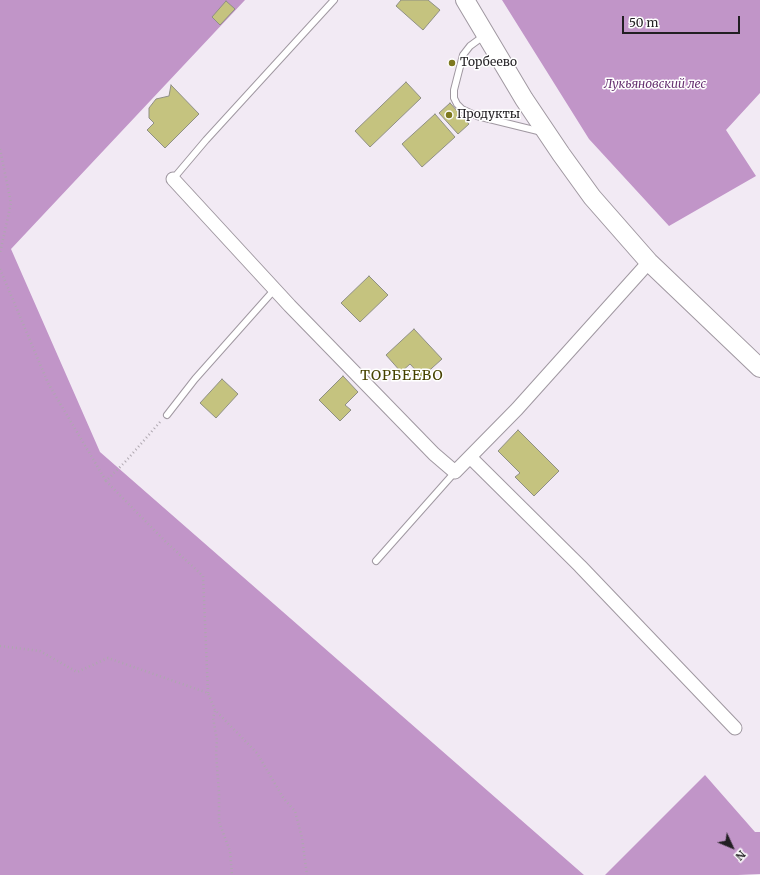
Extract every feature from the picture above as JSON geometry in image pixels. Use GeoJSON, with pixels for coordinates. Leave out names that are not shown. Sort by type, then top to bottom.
{"type":"FeatureCollection","features":[{"type":"Feature","properties":{"kind":"main road"},"geometry":{"type":"LineString","coordinates":[[465,0],[524,99],[546,133],[592,197],[650,262],[760,368]]}},
{"type":"Feature","properties":{"kind":"street"},"geometry":{"type":"LineString","coordinates":[[173,179],[275,289],[434,454],[455,472],[517,409],[650,262]]}},
{"type":"Feature","properties":{"kind":"street"},"geometry":{"type":"LineString","coordinates":[[470,457],[580,566],[735,728]]}},
{"type":"Feature","properties":{"kind":"lane"},"geometry":{"type":"LineString","coordinates":[[173,179],[206,140],[334,0]]}},
{"type":"Feature","properties":{"kind":"lane"},"geometry":{"type":"LineString","coordinates":[[486,35],[470,46],[463,55],[454,90],[454,98],[457,104],[462,109],[477,116],[546,133]]}},
{"type":"Feature","properties":{"kind":"lane"},"geometry":{"type":"LineString","coordinates":[[167,415],[195,379],[275,289]]}},
{"type":"Feature","properties":{"kind":"lane"},"geometry":{"type":"LineString","coordinates":[[376,561],[455,472]]}},
{"type":"Feature","properties":{"kind":"path"},"geometry":{"type":"LineString","coordinates":[[0,149],[11,203],[0,253]]}},
{"type":"Feature","properties":{"kind":"path"},"geometry":{"type":"LineString","coordinates":[[0,269],[48,383],[106,481],[165,541],[203,576],[208,693],[215,710],[258,753],[284,799],[295,811],[302,838],[307,875]]}},
{"type":"Feature","properties":{"kind":"path"},"geometry":{"type":"LineString","coordinates":[[106,481],[167,415]]}},
{"type":"Feature","properties":{"kind":"path"},"geometry":{"type":"LineString","coordinates":[[0,646],[40,651],[76,672],[108,658],[208,693]]}},
{"type":"Feature","properties":{"kind":"path"},"geometry":{"type":"LineString","coordinates":[[215,710],[213,718],[217,740],[216,753],[219,793],[219,822],[230,851],[232,875]]}},
{"type":"Feature","properties":{"kind":"green space"},"geometry":{"type":"Polygon","coordinates":[[[0,0],[245,0],[11,249],[100,452],[584,875],[0,875],[0,0]]]}},
{"type":"Feature","properties":{"kind":"green space","name":"Лукьяновский лес"},"geometry":{"type":"Polygon","coordinates":[[[502,0],[760,0],[760,93],[726,130],[756,176],[669,226],[589,139],[502,0]]]}},
{"type":"Feature","properties":{"kind":"green space"},"geometry":{"type":"Polygon","coordinates":[[[705,775],[755,832],[760,832],[760,874],[605,875],[705,775]]]}},
{"type":"Feature","properties":{"kind":"building"},"geometry":{"type":"Polygon","coordinates":[[[401,0],[428,0],[440,10],[423,30],[396,6],[401,0]]]}},
{"type":"Feature","properties":{"kind":"building"},"geometry":{"type":"Polygon","coordinates":[[[226,1],[235,9],[220,25],[212,17],[226,1]]]}},
{"type":"Feature","properties":{"kind":"building"},"geometry":{"type":"Polygon","coordinates":[[[406,82],[421,98],[370,147],[355,131],[406,82]]]}},
{"type":"Feature","properties":{"kind":"building"},"geometry":{"type":"Polygon","coordinates":[[[171,85],[199,114],[165,148],[147,130],[154,123],[149,118],[149,108],[156,99],[169,96],[171,85]]]}},
{"type":"Feature","properties":{"kind":"building"},"geometry":{"type":"Polygon","coordinates":[[[450,103],[469,124],[458,134],[439,113],[450,103]]]}},
{"type":"Feature","properties":{"kind":"building"},"geometry":{"type":"Polygon","coordinates":[[[435,114],[455,137],[422,167],[402,144],[435,114]]]}},
{"type":"Feature","properties":{"kind":"building"},"geometry":{"type":"Polygon","coordinates":[[[369,276],[388,295],[360,322],[341,303],[369,276]]]}},
{"type":"Feature","properties":{"kind":"building"},"geometry":{"type":"Polygon","coordinates":[[[414,329],[442,359],[422,377],[410,364],[401,372],[386,355],[414,329]]]}},
{"type":"Feature","properties":{"kind":"building"},"geometry":{"type":"Polygon","coordinates":[[[343,376],[358,392],[345,405],[351,410],[340,421],[319,400],[343,376]]]}},
{"type":"Feature","properties":{"kind":"building"},"geometry":{"type":"Polygon","coordinates":[[[222,379],[238,394],[216,418],[200,403],[222,379]]]}},
{"type":"Feature","properties":{"kind":"building"},"geometry":{"type":"Polygon","coordinates":[[[518,430],[559,471],[534,496],[515,477],[520,473],[498,451],[518,430]]]}},
{"type":"Feature","properties":{"kind":"place","name":"Торбеево"},"geometry":{"type":"Point","coordinates":[452,63]}},
{"type":"Feature","properties":{"kind":"place","name":"Продукты"},"geometry":{"type":"Point","coordinates":[449,115]}},
{"type":"Feature","properties":{"kind":"district","name":"ТОРБЕЕВО"},"geometry":{"type":"Point","coordinates":[402,376]}}]}
